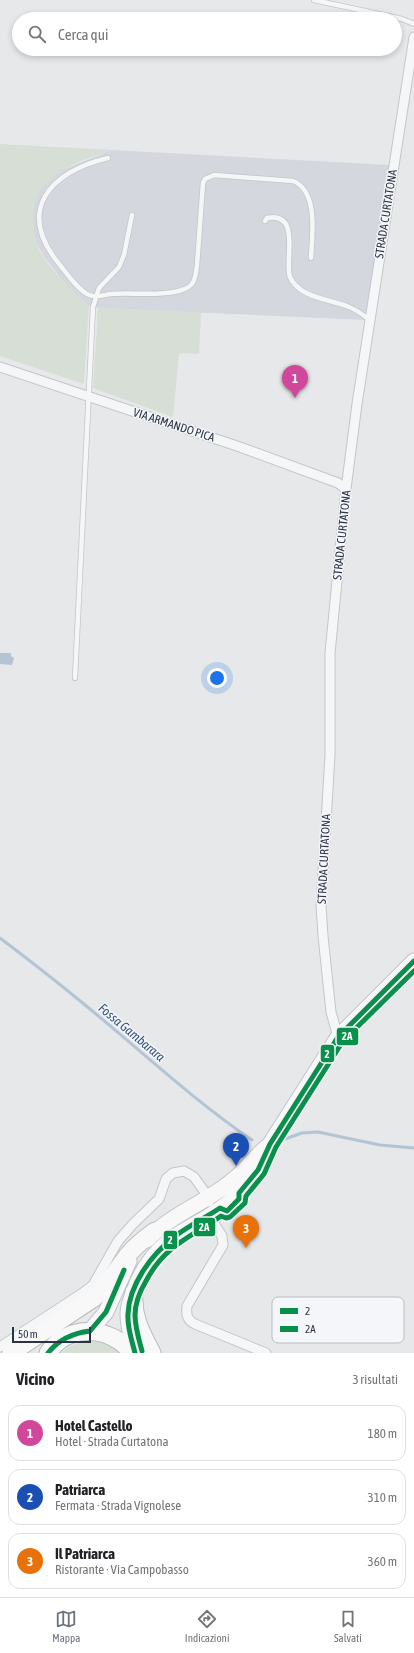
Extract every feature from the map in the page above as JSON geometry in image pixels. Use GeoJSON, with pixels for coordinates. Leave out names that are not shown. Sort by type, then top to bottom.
{"type":"FeatureCollection","features":[{"type":"Feature","properties":{"kind":"highway"},"geometry":{"type":"LineString","coordinates":[[11,1353],[94,1298],[102,1291],[120,1265],[136,1246],[155,1231]]}},
{"type":"Feature","properties":{"kind":"highway"},"geometry":{"type":"LineString","coordinates":[[134,1292],[134,1315],[152,1353]]}},
{"type":"Feature","properties":{"kind":"highway"},"geometry":{"type":"LineString","coordinates":[[48,1353],[64,1338],[90,1331],[104,1333],[117,1339],[133,1353]]}},
{"type":"Feature","properties":{"kind":"main road"},"geometry":{"type":"LineString","coordinates":[[90,1331],[106,1312],[125,1268],[132,1256],[155,1231],[174,1218],[261,1167],[267,1156],[270,1144],[338,1037],[414,960]]}},
{"type":"Feature","properties":{"kind":"main road"},"geometry":{"type":"LineString","coordinates":[[133,1353],[128,1312],[139,1278],[156,1252],[173,1237],[214,1212],[247,1162],[270,1144]]}},
{"type":"Feature","properties":{"kind":"street","name":"STRADA CURTATONA"},"geometry":{"type":"LineString","coordinates":[[338,1037],[331,1012],[321,905],[330,755],[330,653],[346,489],[357,404],[414,37]]}},
{"type":"Feature","properties":{"kind":"street","name":"VIA ARMANDO PICA"},"geometry":{"type":"LineString","coordinates":[[0,367],[240,447],[338,484],[346,489]]}},
{"type":"Feature","properties":{"kind":"street"},"geometry":{"type":"LineString","coordinates":[[0,1347],[93,1285],[118,1241],[159,1199],[166,1179],[173,1173],[184,1171],[194,1177],[209,1198],[209,1208],[188,1221],[187,1229]]}},
{"type":"Feature","properties":{"kind":"street"},"geometry":{"type":"LineString","coordinates":[[214,1212],[222,1236],[223,1245],[187,1306],[186,1313],[190,1321],[195,1324],[266,1353]]}},
{"type":"Feature","properties":{"kind":"lane"},"geometry":{"type":"LineString","coordinates":[[314,0],[370,12]]}},
{"type":"Feature","properties":{"kind":"lane"},"geometry":{"type":"LineString","coordinates":[[402,19],[414,24]]}},
{"type":"Feature","properties":{"kind":"lane"},"geometry":{"type":"LineString","coordinates":[[108,158],[94,161],[60,179],[45,194],[39,212],[42,237],[48,250],[68,275],[82,290],[90,295],[96,296],[111,294],[174,292],[190,285],[195,277],[197,265],[204,183],[205,179],[214,175],[298,182],[306,194],[313,214],[312,258]]}},
{"type":"Feature","properties":{"kind":"lane"},"geometry":{"type":"LineString","coordinates":[[75,678],[93,307],[99,288],[119,267],[124,255],[132,215]]}},
{"type":"Feature","properties":{"kind":"lane"},"geometry":{"type":"LineString","coordinates":[[265,221],[268,218],[276,218],[285,224],[290,239],[290,276],[298,287],[313,296],[350,308],[370,320]]}},
{"type":"Feature","properties":{"kind":"shaded area"},"geometry":{"type":"Polygon","coordinates":[[[0,144],[111,150],[66,168],[43,187],[35,200],[33,207],[35,240],[44,258],[58,276],[89,306],[84,384],[0,356],[0,144]]]}},
{"type":"Feature","properties":{"kind":"shaded area"},"geometry":{"type":"Polygon","coordinates":[[[111,150],[390,165],[366,320],[98,308],[89,306],[66,285],[45,258],[35,241],[32,215],[35,199],[40,189],[60,171],[111,150]]]}},
{"type":"Feature","properties":{"kind":"shaded area"},"geometry":{"type":"Polygon","coordinates":[[[98,308],[201,312],[199,354],[179,353],[173,417],[93,388],[98,308]]]}},
{"type":"Feature","properties":{"kind":"shaded area"},"geometry":{"type":"Polygon","coordinates":[[[91,1341],[105,1343],[119,1353],[61,1353],[75,1344],[91,1341]]]}},
{"type":"Feature","properties":{"kind":"water"},"geometry":{"type":"Polygon","coordinates":[[[0,653],[11,653],[11,656],[14,658],[12,665],[0,664],[0,653]]]}},
{"type":"Feature","properties":{"kind":"waterway","name":"Fossa Gambarara"},"geometry":{"type":"LineString","coordinates":[[0,938],[96,1014],[206,1106],[252,1140]]}},
{"type":"Feature","properties":{"kind":"waterway","name":"Fossa Gambarara"},"geometry":{"type":"LineString","coordinates":[[285,1139],[302,1133],[318,1132],[380,1145],[414,1148]]}},
{"type":"Feature","properties":{"kind":"transit line","name":"2"},"geometry":{"type":"LineString","coordinates":[[135,1353],[128,1324],[129,1303],[132,1292],[143,1271],[165,1244],[179,1233],[220,1208],[227,1211],[239,1199],[239,1193],[258,1170],[270,1144],[338,1037],[414,961]]}},
{"type":"Feature","properties":{"kind":"transit line","name":"2A"},"geometry":{"type":"LineString","coordinates":[[142,1351],[136,1329],[135,1311],[140,1293],[153,1269],[161,1259],[179,1243],[221,1216],[226,1218],[230,1217],[245,1203],[246,1196],[264,1174],[276,1147],[343,1041],[414,971]]}},
{"type":"Feature","properties":{"kind":"transit line","name":"2"},"geometry":{"type":"LineString","coordinates":[[90,1331],[106,1312],[124,1270]]}},
{"type":"Feature","properties":{"kind":"transit line","name":"2"},"geometry":{"type":"LineString","coordinates":[[48,1353],[62,1340],[78,1333],[90,1331]]}},
{"type":"Feature","properties":{"kind":"place","name":"Hotel Castello"},"geometry":{"type":"Point","coordinates":[295,398]}},
{"type":"Feature","properties":{"kind":"place","name":"Patriarca"},"geometry":{"type":"Point","coordinates":[236,1166]}},
{"type":"Feature","properties":{"kind":"place","name":"Il Patriarca"},"geometry":{"type":"Point","coordinates":[246,1248]}}]}
